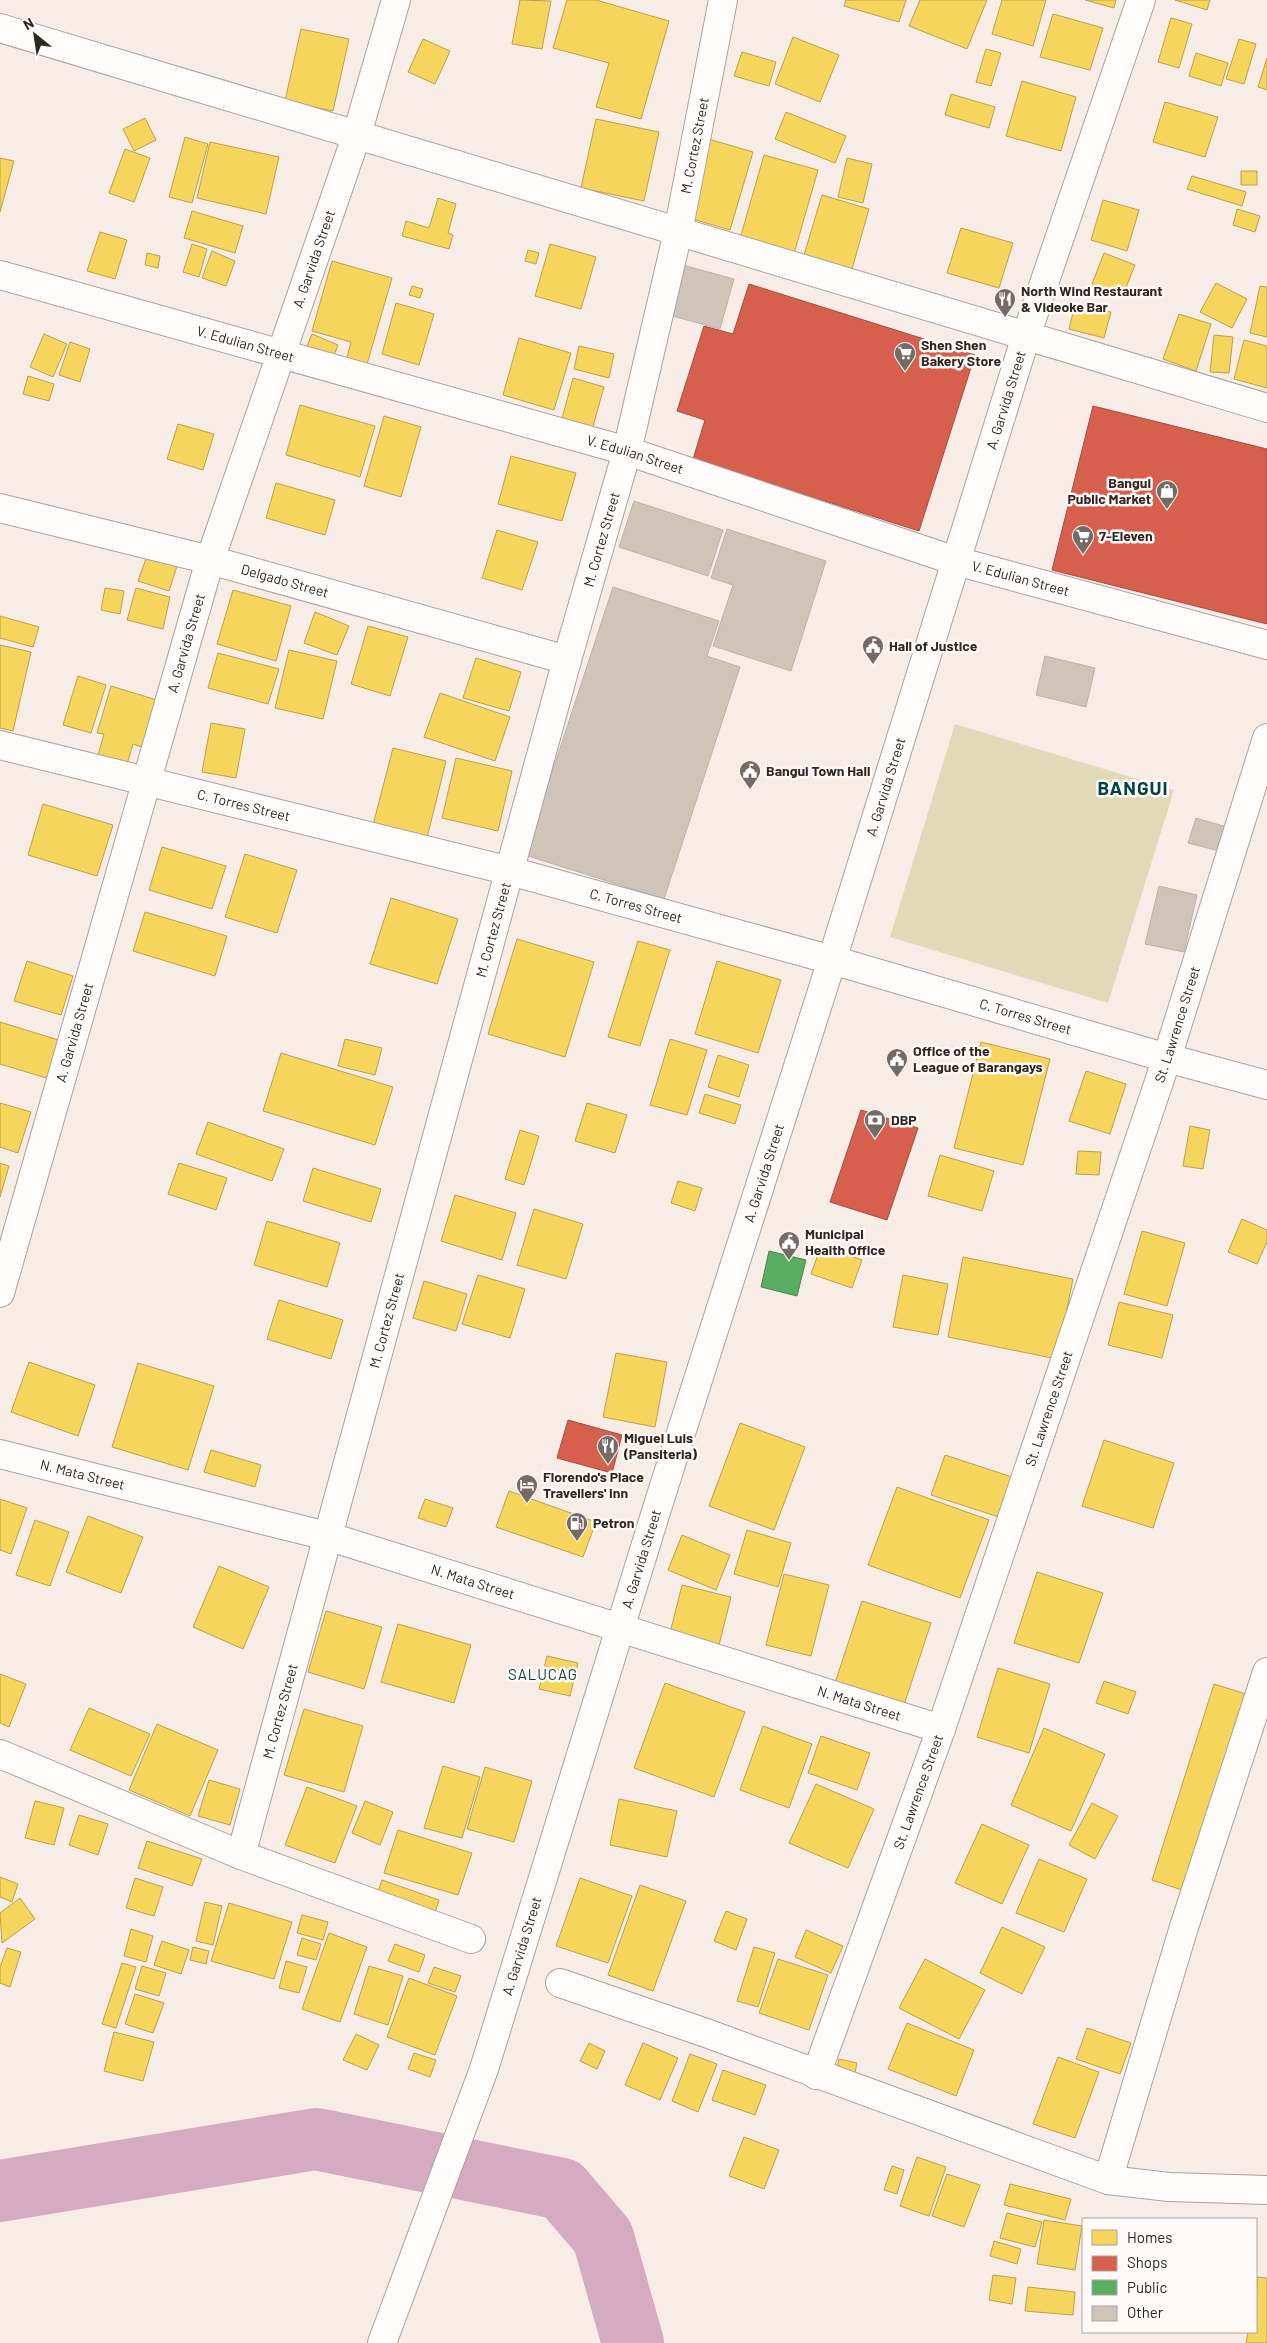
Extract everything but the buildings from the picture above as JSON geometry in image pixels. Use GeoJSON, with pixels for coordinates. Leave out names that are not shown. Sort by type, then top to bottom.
{"type":"FeatureCollection","features":[{"type":"Feature","properties":{"kind":"street","name":"A. Garvida Street"},"geometry":{"type":"LineString","coordinates":[[0,1293],[210,560],[357,134],[396,0]]}},
{"type":"Feature","properties":{"kind":"street","name":"M. Cortez Street"},"geometry":{"type":"LineString","coordinates":[[241,1855],[567,660],[627,451],[678,232],[723,0]]}},
{"type":"Feature","properties":{"kind":"street","name":"A. Garvida Street"},"geometry":{"type":"LineString","coordinates":[[383,2339],[484,2069],[620,1627],[832,960],[1026,336],[1141,0]]}},
{"type":"Feature","properties":{"kind":"street"},"geometry":{"type":"LineString","coordinates":[[0,28],[1267,408]]}},
{"type":"Feature","properties":{"kind":"street","name":"V. Edulian Street"},"geometry":{"type":"LineString","coordinates":[[0,275],[627,451],[956,561],[1267,645]]}},
{"type":"Feature","properties":{"kind":"street","name":"Delgado Street"},"geometry":{"type":"LineString","coordinates":[[0,508],[210,560],[567,660]]}},
{"type":"Feature","properties":{"kind":"street","name":"St. Lawrence Street"},"geometry":{"type":"LineString","coordinates":[[816,2075],[941,1728],[1166,1058],[1267,738]]}},
{"type":"Feature","properties":{"kind":"street","name":"C. Torres Street"},"geometry":{"type":"LineString","coordinates":[[0,745],[148,780],[510,872],[832,960],[1166,1058],[1267,1085]]}},
{"type":"Feature","properties":{"kind":"street","name":"N. Mata Street"},"geometry":{"type":"LineString","coordinates":[[0,1454],[327,1536],[941,1728]]}},
{"type":"Feature","properties":{"kind":"street"},"geometry":{"type":"LineString","coordinates":[[1108,2180],[1184,1927],[1267,1672]]}},
{"type":"Feature","properties":{"kind":"street"},"geometry":{"type":"LineString","coordinates":[[0,1754],[241,1855],[471,1939]]}},
{"type":"Feature","properties":{"kind":"street"},"geometry":{"type":"LineString","coordinates":[[560,1983],[1108,2180],[1169,2187],[1267,2190]]}},
{"type":"Feature","properties":{"kind":"shaded area"},"geometry":{"type":"Polygon","coordinates":[[[955,724],[1174,790],[1108,1003],[890,937],[955,724]]]}},
{"type":"Feature","properties":{"kind":"waterway"},"geometry":{"type":"LineString","coordinates":[[0,2191],[316,2139],[562,2189],[603,2237],[633,2343]]}},
{"type":"Feature","properties":{"kind":"place","name":"North Wind Restaurant & Videoke Bar"},"geometry":{"type":"Point","coordinates":[1005,318]}},
{"type":"Feature","properties":{"kind":"place","name":"Shen Shen Bakery Store"},"geometry":{"type":"Point","coordinates":[905,372]}},
{"type":"Feature","properties":{"kind":"place","name":"Bangui Public Market"},"geometry":{"type":"Point","coordinates":[1167,510]}},
{"type":"Feature","properties":{"kind":"place","name":"7-Eleven"},"geometry":{"type":"Point","coordinates":[1083,555]}},
{"type":"Feature","properties":{"kind":"place","name":"Hall of Justice"},"geometry":{"type":"Point","coordinates":[873,665]}},
{"type":"Feature","properties":{"kind":"place","name":"Bangui Town Hall"},"geometry":{"type":"Point","coordinates":[750,790]}},
{"type":"Feature","properties":{"kind":"place","name":"Office of the League of Barangays"},"geometry":{"type":"Point","coordinates":[897,1078]}},
{"type":"Feature","properties":{"kind":"place","name":"DBP"},"geometry":{"type":"Point","coordinates":[875,1139]}},
{"type":"Feature","properties":{"kind":"place","name":"Municipal Health Office"},"geometry":{"type":"Point","coordinates":[789,1261]}},
{"type":"Feature","properties":{"kind":"place","name":"Miguel Luis (Pansiteria)"},"geometry":{"type":"Point","coordinates":[608,1465]}},
{"type":"Feature","properties":{"kind":"place","name":"Florendo's Place Travellers' Inn"},"geometry":{"type":"Point","coordinates":[527,1504]}},
{"type":"Feature","properties":{"kind":"place","name":"Petron"},"geometry":{"type":"Point","coordinates":[577,1542]}},
{"type":"Feature","properties":{"kind":"district","name":"BANGUI"},"geometry":{"type":"Point","coordinates":[1133,788]}},
{"type":"Feature","properties":{"kind":"district","name":"SALUCAG"},"geometry":{"type":"Point","coordinates":[543,1675]}}]}
